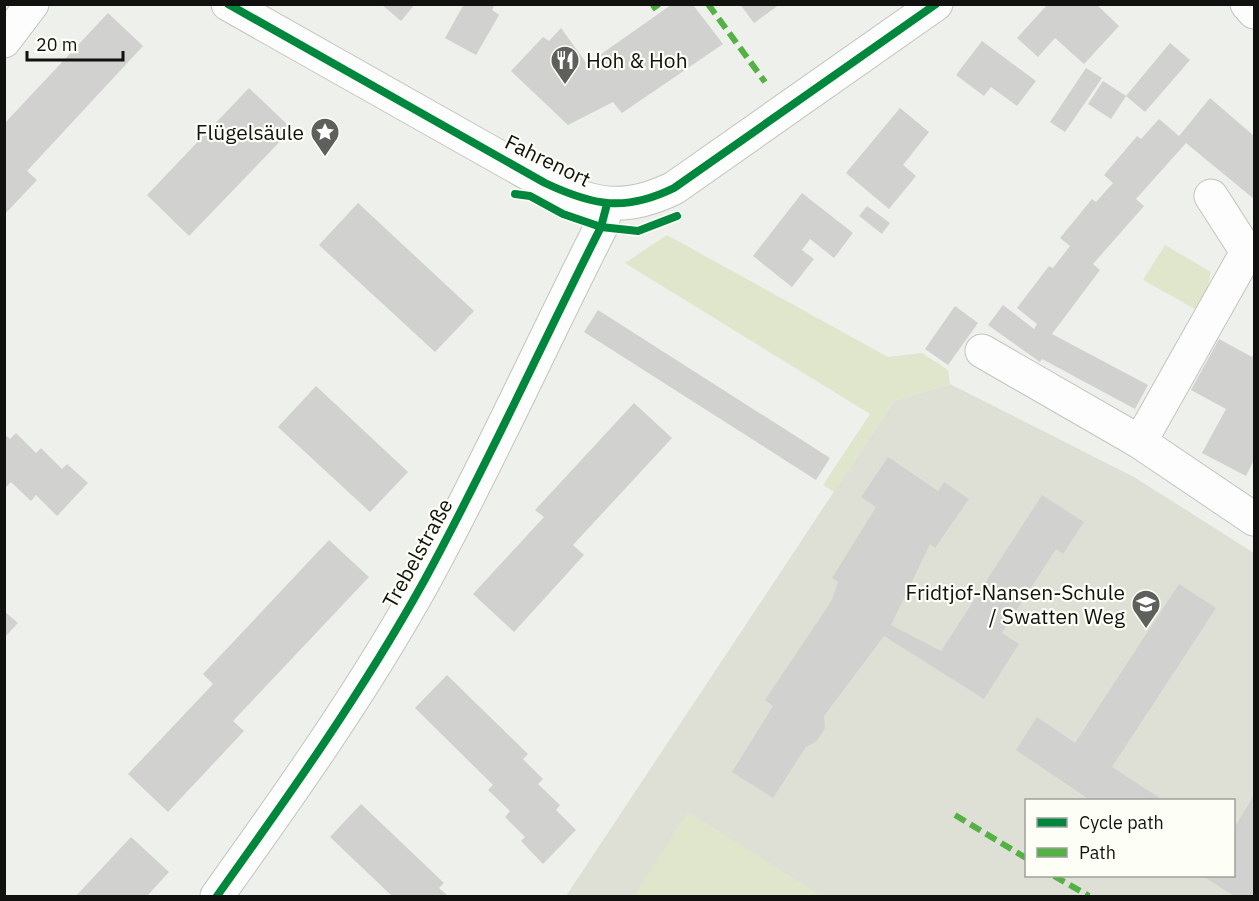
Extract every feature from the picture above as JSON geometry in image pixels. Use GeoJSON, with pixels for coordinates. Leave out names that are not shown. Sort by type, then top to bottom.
{"type":"FeatureCollection","features":[{"type":"Feature","properties":{"kind":"street"},"geometry":{"type":"LineString","coordinates":[[4,41],[32,4]]}},
{"type":"Feature","properties":{"kind":"street","name":"Fahrenort"},"geometry":{"type":"LineString","coordinates":[[228,4],[545,183],[577,197],[607,204],[630,204],[652,199],[674,188],[936,4]]}},
{"type":"Feature","properties":{"kind":"street"},"geometry":{"type":"LineString","coordinates":[[1247,4],[1254,12]]}},
{"type":"Feature","properties":{"kind":"street"},"geometry":{"type":"LineString","coordinates":[[1140,442],[1247,252],[1211,196]]}},
{"type":"Feature","properties":{"kind":"street","name":"Trebelstraße"},"geometry":{"type":"LineString","coordinates":[[217,897],[284,802],[360,687],[422,583],[458,518],[601,227],[607,204]]}},
{"type":"Feature","properties":{"kind":"street"},"geometry":{"type":"LineString","coordinates":[[982,351],[1140,442],[1254,519]]}},
{"type":"Feature","properties":{"kind":"shaded area"},"geometry":{"type":"Polygon","coordinates":[[[950,384],[1134,477],[1254,553],[1254,896],[566,896],[894,401],[950,384]]]}},
{"type":"Feature","properties":{"kind":"green space"},"geometry":{"type":"Polygon","coordinates":[[[667,235],[888,357],[922,353],[948,370],[950,384],[894,401],[834,492],[823,485],[870,414],[625,263],[667,235]]]}},
{"type":"Feature","properties":{"kind":"green space"},"geometry":{"type":"Polygon","coordinates":[[[1165,245],[1211,272],[1202,313],[1143,280],[1165,245]]]}},
{"type":"Feature","properties":{"kind":"green space"},"geometry":{"type":"Polygon","coordinates":[[[688,812],[822,896],[634,896],[688,812]]]}},
{"type":"Feature","properties":{"kind":"building"},"geometry":{"type":"Polygon","coordinates":[[[381,4],[415,4],[401,21],[381,4]]]}},
{"type":"Feature","properties":{"kind":"building"},"geometry":{"type":"Polygon","coordinates":[[[464,4],[495,4],[492,10],[499,15],[476,55],[445,38],[464,4]]]}},
{"type":"Feature","properties":{"kind":"building"},"geometry":{"type":"Polygon","coordinates":[[[740,4],[780,4],[754,23],[740,4]]]}},
{"type":"Feature","properties":{"kind":"building"},"geometry":{"type":"Polygon","coordinates":[[[1048,4],[1096,4],[1119,26],[1084,64],[1055,38],[1038,57],[1017,38],[1048,4]]]}},
{"type":"Feature","properties":{"kind":"building"},"geometry":{"type":"Polygon","coordinates":[[[671,5],[693,5],[723,44],[622,113],[613,102],[568,125],[511,71],[543,37],[549,41],[561,28],[587,64],[671,5]]]}},
{"type":"Feature","properties":{"kind":"building"},"geometry":{"type":"Polygon","coordinates":[[[108,13],[143,46],[27,171],[37,180],[4,215],[4,124],[108,13]]]}},
{"type":"Feature","properties":{"kind":"building"},"geometry":{"type":"Polygon","coordinates":[[[982,41],[1036,81],[1017,106],[991,87],[984,96],[956,75],[982,41]]]}},
{"type":"Feature","properties":{"kind":"building"},"geometry":{"type":"Polygon","coordinates":[[[1170,43],[1190,60],[1145,112],[1126,96],[1170,43]]]}},
{"type":"Feature","properties":{"kind":"building"},"geometry":{"type":"Polygon","coordinates":[[[1086,68],[1102,78],[1065,132],[1050,122],[1086,68]]]}},
{"type":"Feature","properties":{"kind":"building"},"geometry":{"type":"Polygon","coordinates":[[[1103,81],[1126,96],[1111,119],[1088,104],[1103,81]]]}},
{"type":"Feature","properties":{"kind":"building"},"geometry":{"type":"Polygon","coordinates":[[[249,88],[292,129],[189,236],[147,195],[249,88]]]}},
{"type":"Feature","properties":{"kind":"building"},"geometry":{"type":"Polygon","coordinates":[[[1210,98],[1254,136],[1254,199],[1186,143],[1136,199],[1144,206],[1093,264],[1100,270],[1052,334],[1148,385],[1135,409],[1042,359],[1040,362],[988,325],[1003,305],[1034,329],[1037,324],[1017,308],[1049,266],[1053,268],[1070,246],[1060,238],[1092,199],[1096,202],[1113,183],[1104,175],[1137,136],[1141,139],[1159,119],[1179,136],[1210,98]]]}},
{"type":"Feature","properties":{"kind":"building"},"geometry":{"type":"Polygon","coordinates":[[[900,108],[929,132],[903,165],[916,176],[889,209],[846,173],[900,108]]]}},
{"type":"Feature","properties":{"kind":"building"},"geometry":{"type":"Polygon","coordinates":[[[802,193],[853,233],[834,258],[810,239],[802,250],[814,259],[792,287],[753,256],[802,193]]]}},
{"type":"Feature","properties":{"kind":"building"},"geometry":{"type":"Polygon","coordinates":[[[358,203],[474,311],[435,352],[319,245],[358,203]]]}},
{"type":"Feature","properties":{"kind":"building"},"geometry":{"type":"Polygon","coordinates":[[[867,206],[890,223],[882,234],[859,216],[867,206]]]}},
{"type":"Feature","properties":{"kind":"building"},"geometry":{"type":"Polygon","coordinates":[[[955,306],[978,323],[948,365],[925,349],[955,306]]]}},
{"type":"Feature","properties":{"kind":"building"},"geometry":{"type":"Polygon","coordinates":[[[598,310],[830,458],[816,480],[584,332],[598,310]]]}},
{"type":"Feature","properties":{"kind":"building"},"geometry":{"type":"Polygon","coordinates":[[[1219,339],[1252,357],[1254,353],[1254,460],[1246,476],[1202,453],[1226,409],[1191,390],[1219,339]]]}},
{"type":"Feature","properties":{"kind":"building"},"geometry":{"type":"Polygon","coordinates":[[[316,386],[408,472],[370,512],[278,427],[316,386]]]}},
{"type":"Feature","properties":{"kind":"building"},"geometry":{"type":"Polygon","coordinates":[[[634,403],[672,438],[573,545],[584,555],[514,632],[473,594],[544,517],[535,510],[634,403]]]}},
{"type":"Feature","properties":{"kind":"building"},"geometry":{"type":"Polygon","coordinates":[[[16,433],[36,453],[41,448],[62,469],[67,464],[88,483],[57,516],[36,495],[31,501],[11,482],[4,489],[4,434],[10,439],[16,433]]]}},
{"type":"Feature","properties":{"kind":"building"},"geometry":{"type":"Polygon","coordinates":[[[888,457],[938,491],[944,482],[969,499],[935,548],[930,544],[891,625],[941,651],[1042,495],[1084,522],[1063,554],[1056,549],[1002,633],[1019,644],[984,699],[884,636],[824,716],[825,728],[817,741],[806,747],[773,798],[732,772],[773,706],[765,700],[832,600],[838,582],[832,578],[876,507],[861,497],[888,457]]]}},
{"type":"Feature","properties":{"kind":"building"},"geometry":{"type":"Polygon","coordinates":[[[329,540],[369,577],[233,721],[244,731],[168,812],[128,774],[213,684],[203,674],[329,540]]]}},
{"type":"Feature","properties":{"kind":"building"},"geometry":{"type":"Polygon","coordinates":[[[1179,584],[1216,608],[1112,767],[1161,799],[1089,799],[1016,750],[1037,717],[1075,743],[1179,584]]]}},
{"type":"Feature","properties":{"kind":"building"},"geometry":{"type":"Polygon","coordinates":[[[4,611],[18,623],[4,638],[4,611]]]}},
{"type":"Feature","properties":{"kind":"building"},"geometry":{"type":"Polygon","coordinates":[[[447,675],[528,754],[523,759],[543,779],[538,784],[560,805],[556,810],[576,830],[543,864],[521,841],[525,837],[505,817],[510,811],[488,790],[493,785],[415,708],[447,675]]]}},
{"type":"Feature","properties":{"kind":"building"},"geometry":{"type":"Polygon","coordinates":[[[1254,795],[1254,896],[1234,896],[1205,877],[1235,877],[1235,826],[1254,795]]]}},
{"type":"Feature","properties":{"kind":"building"},"geometry":{"type":"Polygon","coordinates":[[[361,804],[444,883],[439,888],[448,896],[392,896],[330,837],[361,804]]]}},
{"type":"Feature","properties":{"kind":"building"},"geometry":{"type":"Polygon","coordinates":[[[131,837],[169,872],[147,896],[76,896],[131,837]]]}},
{"type":"Feature","properties":{"kind":"marked path"},"geometry":{"type":"LineString","coordinates":[[652,9],[659,4]]}},
{"type":"Feature","properties":{"kind":"marked path"},"geometry":{"type":"LineString","coordinates":[[708,4],[765,82]]}},
{"type":"Feature","properties":{"kind":"marked path"},"geometry":{"type":"LineString","coordinates":[[955,815],[1025,857]]}},
{"type":"Feature","properties":{"kind":"marked path"},"geometry":{"type":"LineString","coordinates":[[1056,877],[1089,896]]}},
{"type":"Feature","properties":{"kind":"cycle path"},"geometry":{"type":"LineString","coordinates":[[228,4],[545,183],[579,197],[610,203],[640,201],[674,188],[936,4]]}},
{"type":"Feature","properties":{"kind":"cycle path"},"geometry":{"type":"LineString","coordinates":[[515,194],[530,196],[563,214],[601,227],[638,231],[677,216]]}},
{"type":"Feature","properties":{"kind":"cycle path"},"geometry":{"type":"LineString","coordinates":[[217,896],[298,781],[401,622],[470,494],[601,227],[607,204]]}},
{"type":"Feature","properties":{"kind":"place","name":"Hoh & Hoh"},"geometry":{"type":"Point","coordinates":[565,86]}},
{"type":"Feature","properties":{"kind":"place","name":"Flügelsäule"},"geometry":{"type":"Point","coordinates":[325,158]}},
{"type":"Feature","properties":{"kind":"place","name":"Fridtjof-Nansen-Schule / Swatten Weg"},"geometry":{"type":"Point","coordinates":[1146,630]}}]}
